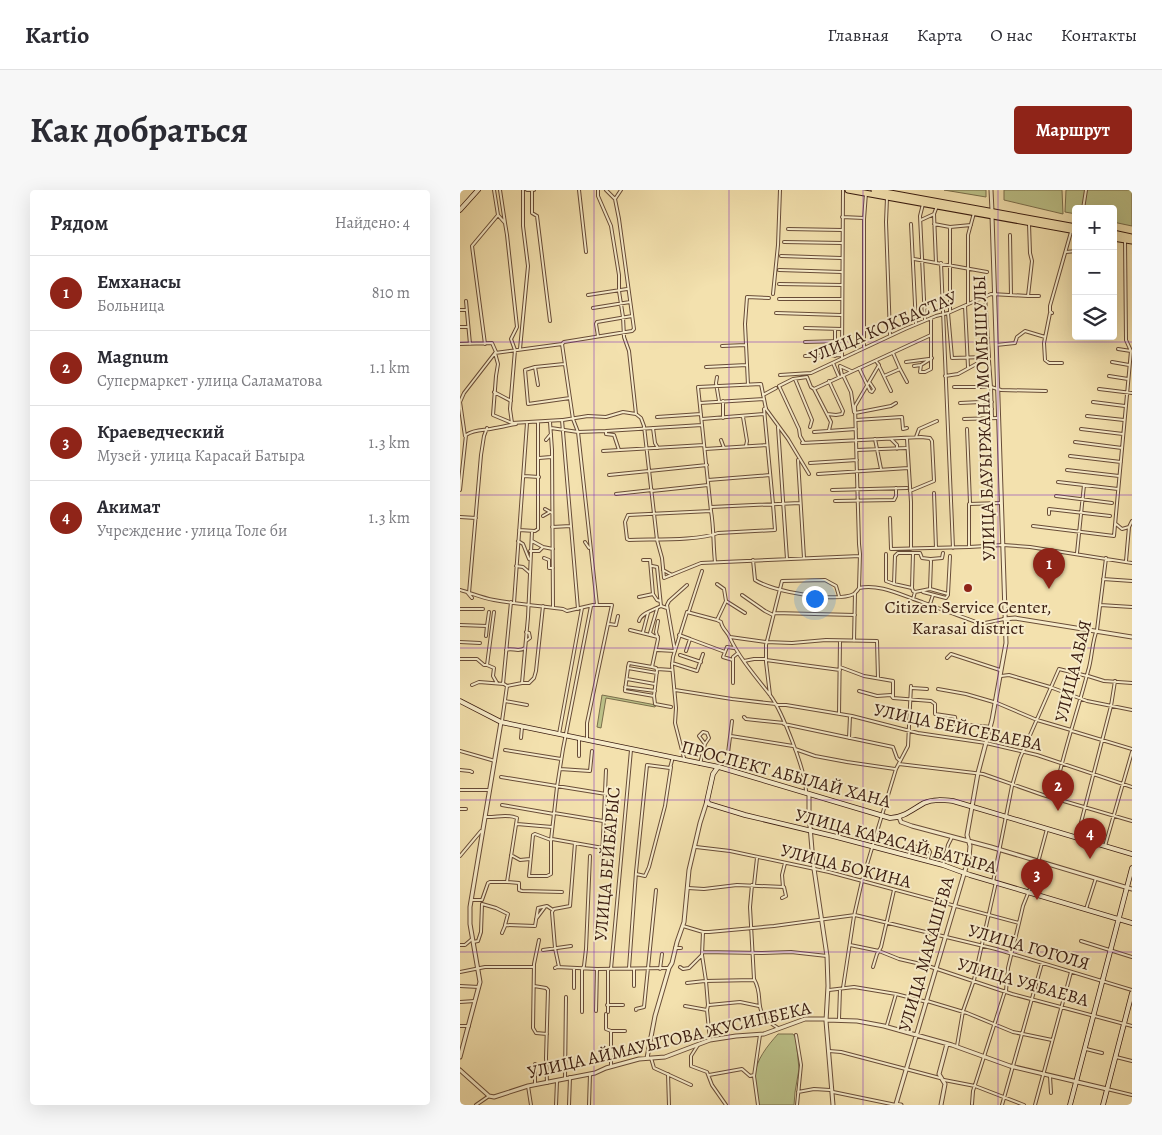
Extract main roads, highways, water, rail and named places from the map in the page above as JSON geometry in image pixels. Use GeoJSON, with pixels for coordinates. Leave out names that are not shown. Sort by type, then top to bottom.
{"type":"FeatureCollection","features":[{"type":"Feature","properties":{"kind":"highway"},"geometry":{"type":"LineString","coordinates":[[848,190],[974,213],[992,214],[1029,223],[1072,229]]}},
{"type":"Feature","properties":{"kind":"highway"},"geometry":{"type":"LineString","coordinates":[[874,190],[1072,228]]}},
{"type":"Feature","properties":{"kind":"highway"},"geometry":{"type":"LineString","coordinates":[[1117,235],[1132,237]]}},
{"type":"Feature","properties":{"kind":"highway"},"geometry":{"type":"LineString","coordinates":[[1117,239],[1132,241]]}},
{"type":"Feature","properties":{"kind":"main road"},"geometry":{"type":"LineString","coordinates":[[460,210],[476,192]]}},
{"type":"Feature","properties":{"kind":"main road","name":"ПРОСПЕКТ АБЫЛАЙ ХАНА"},"geometry":{"type":"LineString","coordinates":[[460,702],[501,722],[718,767],[890,818],[899,817],[924,803],[953,801],[1132,854]]}},
{"type":"Feature","properties":{"kind":"main road"},"geometry":{"type":"LineString","coordinates":[[700,763],[713,774],[718,767]]}},
{"type":"Feature","properties":{"kind":"main road","name":"УЛИЦА КАРАСАЙ БАТЫРА"},"geometry":{"type":"LineString","coordinates":[[713,774],[708,804],[943,865],[994,882],[1132,922]]}},
{"type":"Feature","properties":{"kind":"main road"},"geometry":{"type":"LineString","coordinates":[[1070,1105],[1132,868]]}},
{"type":"Feature","properties":{"kind":"main road"},"geometry":{"type":"LineString","coordinates":[[1102,1105],[1132,992]]}},
{"type":"Feature","properties":{"kind":"place","name":"Citizen Service Center, Karasai district"},"geometry":{"type":"Point","coordinates":[968,588]}},
{"type":"Feature","properties":{"kind":"place","name":"Емханасы"},"geometry":{"type":"Point","coordinates":[1049,589]}},
{"type":"Feature","properties":{"kind":"place","name":"Magnum"},"geometry":{"type":"Point","coordinates":[1058,811]}},
{"type":"Feature","properties":{"kind":"place","name":"Акимат"},"geometry":{"type":"Point","coordinates":[1090,859]}},
{"type":"Feature","properties":{"kind":"place","name":"Краеведческий"},"geometry":{"type":"Point","coordinates":[1037,900]}}]}
